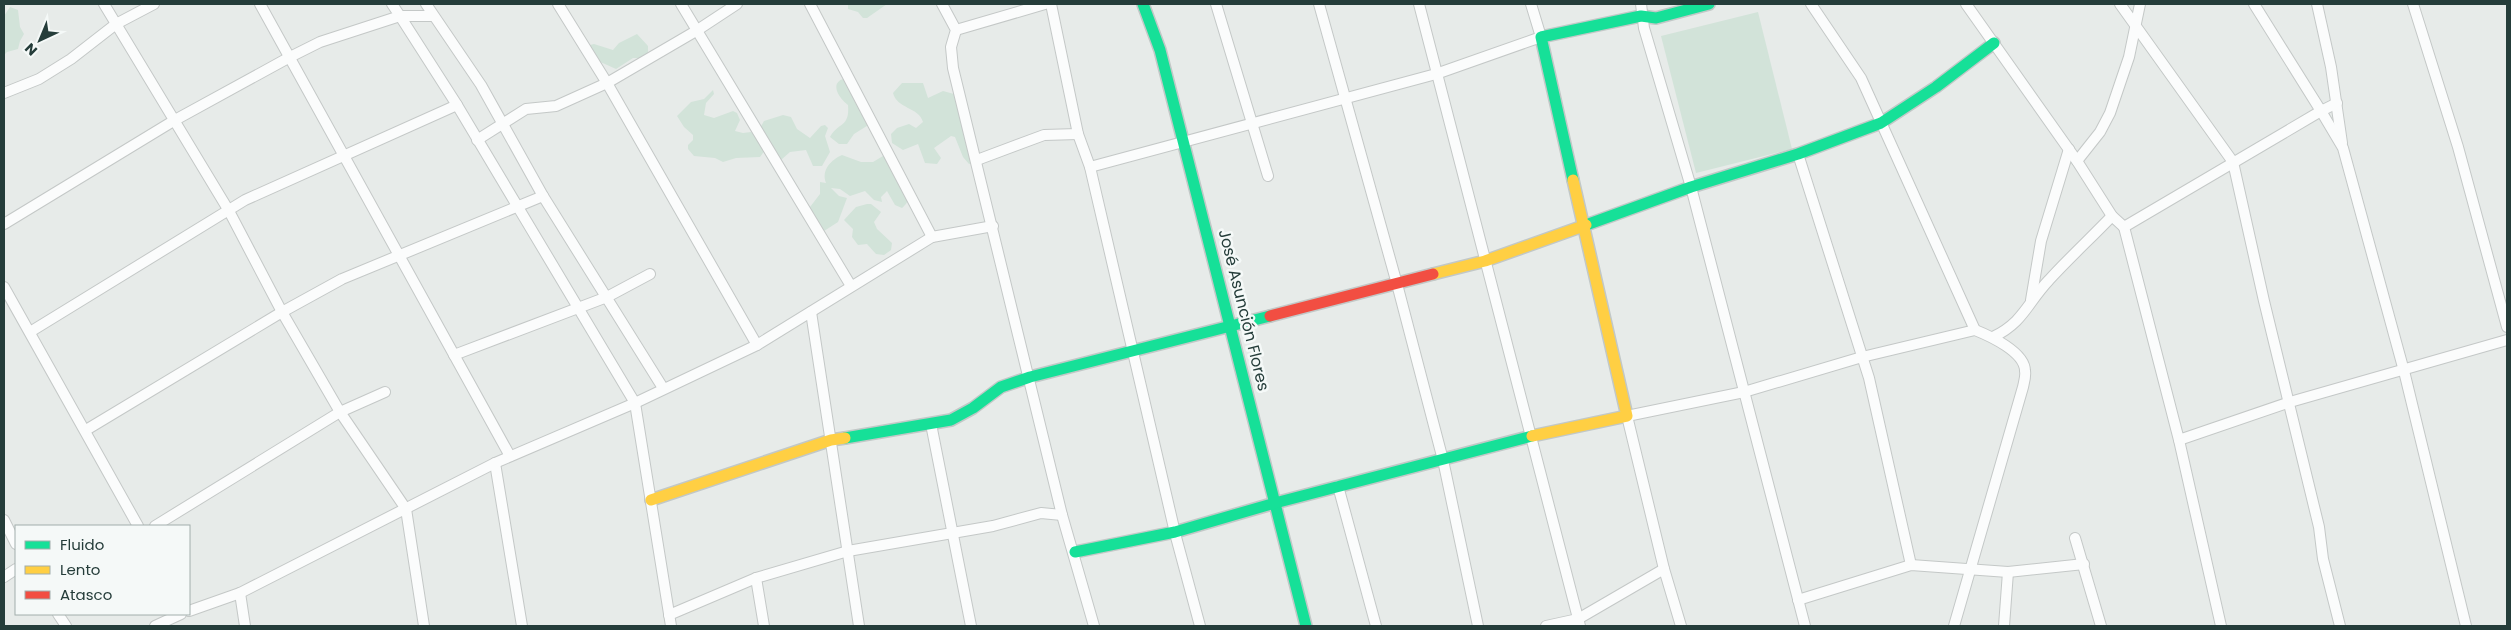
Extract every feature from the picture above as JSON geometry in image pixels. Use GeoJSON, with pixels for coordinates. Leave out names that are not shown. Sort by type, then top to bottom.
{"type":"FeatureCollection","features":[{"type":"Feature","properties":{"kind":"street"},"geometry":{"type":"LineString","coordinates":[[104,4],[229,211],[282,312],[340,412],[406,509],[424,626]]}},
{"type":"Feature","properties":{"kind":"street"},"geometry":{"type":"LineString","coordinates":[[4,93],[40,79],[71,59],[116,24],[154,4]]}},
{"type":"Feature","properties":{"kind":"street"},"geometry":{"type":"LineString","coordinates":[[260,4],[510,456]]}},
{"type":"Feature","properties":{"kind":"street"},"geometry":{"type":"LineString","coordinates":[[392,4],[457,105],[635,403],[671,626]]}},
{"type":"Feature","properties":{"kind":"street"},"geometry":{"type":"LineString","coordinates":[[426,4],[481,85],[504,123],[542,196],[607,297],[662,388]]}},
{"type":"Feature","properties":{"kind":"street"},"geometry":{"type":"LineString","coordinates":[[558,4],[757,345]]}},
{"type":"Feature","properties":{"kind":"street"},"geometry":{"type":"LineString","coordinates":[[681,4],[851,286]]}},
{"type":"Feature","properties":{"kind":"street"},"geometry":{"type":"LineString","coordinates":[[477,140],[526,109],[556,106],[606,84],[696,31],[737,4]]}},
{"type":"Feature","properties":{"kind":"street"},"geometry":{"type":"LineString","coordinates":[[810,4],[932,237]]}},
{"type":"Feature","properties":{"kind":"street"},"geometry":{"type":"LineString","coordinates":[[942,4],[956,30],[951,47],[953,68],[1062,514],[1075,552],[1094,626]]}},
{"type":"Feature","properties":{"kind":"street"},"geometry":{"type":"LineString","coordinates":[[956,30],[1045,4]]}},
{"type":"Feature","properties":{"kind":"street"},"geometry":{"type":"LineString","coordinates":[[1051,4],[1078,134],[1090,167],[1175,532],[1200,626]]}},
{"type":"Feature","properties":{"kind":"street","name":"José Asunción Flores"},"geometry":{"type":"LineString","coordinates":[[1143,4],[1160,50],[1232,327],[1306,626]]}},
{"type":"Feature","properties":{"kind":"street"},"geometry":{"type":"LineString","coordinates":[[1216,4],[1254,124],[1268,176]]}},
{"type":"Feature","properties":{"kind":"street"},"geometry":{"type":"LineString","coordinates":[[1319,4],[1398,284],[1443,460],[1478,626]]}},
{"type":"Feature","properties":{"kind":"street"},"geometry":{"type":"LineString","coordinates":[[1419,4],[1579,623]]}},
{"type":"Feature","properties":{"kind":"street"},"geometry":{"type":"LineString","coordinates":[[1531,4],[1541,37],[1582,226],[1627,416],[1664,569],[1681,626]]}},
{"type":"Feature","properties":{"kind":"street"},"geometry":{"type":"LineString","coordinates":[[1641,4],[1641,16],[1691,187],[1805,626]]}},
{"type":"Feature","properties":{"kind":"street"},"geometry":{"type":"LineString","coordinates":[[1090,167],[1436,74],[1541,37],[1641,16],[1656,18],[1710,4]]}},
{"type":"Feature","properties":{"kind":"street"},"geometry":{"type":"LineString","coordinates":[[1811,4],[1861,78],[1975,330]]}},
{"type":"Feature","properties":{"kind":"street"},"geometry":{"type":"LineString","coordinates":[[1966,4],[2078,161],[2112,216],[2124,227],[2179,440],[2221,626]]}},
{"type":"Feature","properties":{"kind":"street"},"geometry":{"type":"LineString","coordinates":[[2120,4],[2234,162],[2264,301],[2290,402],[2340,626]]}},
{"type":"Feature","properties":{"kind":"street"},"geometry":{"type":"LineString","coordinates":[[2078,161],[2100,132],[2110,113],[2129,57],[2134,24],[2140,4]]}},
{"type":"Feature","properties":{"kind":"street"},"geometry":{"type":"LineString","coordinates":[[2254,4],[2322,111],[2342,148]]}},
{"type":"Feature","properties":{"kind":"street"},"geometry":{"type":"LineString","coordinates":[[2316,4],[2337,103],[2342,148],[2404,371],[2466,626]]}},
{"type":"Feature","properties":{"kind":"street"},"geometry":{"type":"LineString","coordinates":[[2413,4],[2458,146],[2507,327]]}},
{"type":"Feature","properties":{"kind":"street"},"geometry":{"type":"LineString","coordinates":[[4,224],[175,120],[320,42],[400,16],[433,16]]}},
{"type":"Feature","properties":{"kind":"street"},"geometry":{"type":"LineString","coordinates":[[651,500],[830,440],[951,420],[973,408],[1001,387],[1030,378],[1485,262],[1691,187],[1798,154],[1881,124],[1994,42]]}},
{"type":"Feature","properties":{"kind":"street"},"geometry":{"type":"LineString","coordinates":[[2124,227],[2337,103]]}},
{"type":"Feature","properties":{"kind":"street"},"geometry":{"type":"LineString","coordinates":[[30,332],[245,200],[457,105]]}},
{"type":"Feature","properties":{"kind":"street"},"geometry":{"type":"LineString","coordinates":[[976,160],[1044,135],[1078,134]]}},
{"type":"Feature","properties":{"kind":"street"},"geometry":{"type":"LineString","coordinates":[[2031,303],[2041,241],[2069,149]]}},
{"type":"Feature","properties":{"kind":"street"},"geometry":{"type":"LineString","coordinates":[[1798,154],[1869,378],[1911,565]]}},
{"type":"Feature","properties":{"kind":"street"},"geometry":{"type":"LineString","coordinates":[[86,430],[282,312],[342,279],[542,196]]}},
{"type":"Feature","properties":{"kind":"street"},"geometry":{"type":"LineString","coordinates":[[1993,337],[2007,330],[2020,319],[2050,279],[2112,216]]}},
{"type":"Feature","properties":{"kind":"street"},"geometry":{"type":"LineString","coordinates":[[190,611],[240,593],[495,463],[635,403],[662,388],[757,345],[932,237],[993,226]]}},
{"type":"Feature","properties":{"kind":"street"},"geometry":{"type":"LineString","coordinates":[[454,354],[607,297],[650,274]]}},
{"type":"Feature","properties":{"kind":"street"},"geometry":{"type":"LineString","coordinates":[[4,286],[137,525]]}},
{"type":"Feature","properties":{"kind":"street"},"geometry":{"type":"LineString","coordinates":[[811,312],[859,626]]}},
{"type":"Feature","properties":{"kind":"street"},"geometry":{"type":"LineString","coordinates":[[1075,552],[1175,532],[1338,486],[1532,436],[1744,392],[1862,357],[1975,330],[1993,337],[2020,357],[2026,370],[2023,387],[1954,626]]}},
{"type":"Feature","properties":{"kind":"street"},"geometry":{"type":"LineString","coordinates":[[2179,440],[2290,402],[2404,371],[2507,340]]}},
{"type":"Feature","properties":{"kind":"street"},"geometry":{"type":"LineString","coordinates":[[156,525],[340,412],[385,392]]}},
{"type":"Feature","properties":{"kind":"street"},"geometry":{"type":"LineString","coordinates":[[931,424],[971,626]]}},
{"type":"Feature","properties":{"kind":"street"},"geometry":{"type":"LineString","coordinates":[[495,463],[522,626]]}},
{"type":"Feature","properties":{"kind":"street"},"geometry":{"type":"LineString","coordinates":[[1338,486],[1376,626]]}},
{"type":"Feature","properties":{"kind":"street"},"geometry":{"type":"LineString","coordinates":[[670,615],[756,578],[848,551],[954,533],[1041,513],[1062,514]]}},
{"type":"Feature","properties":{"kind":"street"},"geometry":{"type":"LineString","coordinates":[[4,520],[15,542]]}},
{"type":"Feature","properties":{"kind":"street"},"geometry":{"type":"LineString","coordinates":[[2075,538],[2101,626]]}},
{"type":"Feature","properties":{"kind":"street"},"geometry":{"type":"LineString","coordinates":[[1798,600],[1911,565],[2008,572],[2084,564]]}},
{"type":"Feature","properties":{"kind":"street"},"geometry":{"type":"LineString","coordinates":[[1546,626],[1579,623],[1664,569]]}},
{"type":"Feature","properties":{"kind":"street"},"geometry":{"type":"LineString","coordinates":[[4,577],[15,570]]}},
{"type":"Feature","properties":{"kind":"street"},"geometry":{"type":"LineString","coordinates":[[2004,626],[2008,572]]}},
{"type":"Feature","properties":{"kind":"street"},"geometry":{"type":"LineString","coordinates":[[756,578],[764,626]]}},
{"type":"Feature","properties":{"kind":"street"},"geometry":{"type":"LineString","coordinates":[[240,593],[245,626]]}},
{"type":"Feature","properties":{"kind":"street"},"geometry":{"type":"LineString","coordinates":[[59,615],[66,626]]}},
{"type":"Feature","properties":{"kind":"street"},"geometry":{"type":"LineString","coordinates":[[155,626],[179,615]]}},
{"type":"Feature","properties":{"kind":"green space"},"geometry":{"type":"Polygon","coordinates":[[[848,4],[887,4],[867,18],[863,18],[858,12],[848,9],[848,4]]]}},
{"type":"Feature","properties":{"kind":"green space"},"geometry":{"type":"Polygon","coordinates":[[[10,7],[18,10],[20,27],[24,34],[18,49],[7,52],[4,55],[4,16],[10,7]]]}},
{"type":"Feature","properties":{"kind":"green space"},"geometry":{"type":"Polygon","coordinates":[[[1758,12],[1792,149],[1696,173],[1661,36],[1758,12]]]}},
{"type":"Feature","properties":{"kind":"green space"},"geometry":{"type":"Polygon","coordinates":[[[637,34],[648,46],[648,54],[641,58],[633,58],[616,69],[596,60],[589,49],[590,45],[594,44],[613,50],[619,43],[637,34]]]}},
{"type":"Feature","properties":{"kind":"green space"},"geometry":{"type":"Polygon","coordinates":[[[846,78],[870,124],[854,134],[847,144],[839,144],[830,137],[847,118],[848,105],[841,98],[836,86],[837,83],[846,78]]]}},
{"type":"Feature","properties":{"kind":"green space"},"geometry":{"type":"Polygon","coordinates":[[[902,83],[923,83],[928,98],[943,91],[954,94],[973,163],[969,164],[963,157],[955,137],[951,136],[934,148],[941,158],[937,164],[925,163],[918,144],[903,150],[892,143],[891,134],[897,128],[909,124],[916,128],[923,122],[917,113],[895,98],[893,93],[902,83]]]}},
{"type":"Feature","properties":{"kind":"green space"},"geometry":{"type":"Polygon","coordinates":[[[713,90],[714,94],[706,103],[704,115],[714,118],[733,111],[737,113],[740,120],[735,131],[751,132],[758,137],[765,150],[760,157],[736,158],[723,162],[715,158],[694,156],[688,149],[688,145],[693,140],[693,135],[684,127],[677,116],[691,102],[704,99],[713,90]]]}},
{"type":"Feature","properties":{"kind":"green space"},"geometry":{"type":"Polygon","coordinates":[[[783,115],[791,117],[797,129],[810,138],[821,126],[825,125],[828,128],[825,136],[830,152],[822,166],[813,166],[806,150],[790,152],[781,160],[777,159],[760,128],[764,121],[783,115]]]}},
{"type":"Feature","properties":{"kind":"green space"},"geometry":{"type":"Polygon","coordinates":[[[842,155],[861,162],[873,162],[883,156],[891,157],[895,177],[906,192],[908,200],[906,204],[902,208],[895,205],[887,191],[881,197],[882,202],[874,200],[865,191],[850,196],[840,189],[831,188],[839,196],[847,198],[838,222],[824,231],[811,216],[810,207],[820,194],[820,182],[826,183],[825,174],[828,166],[842,155]]]}},
{"type":"Feature","properties":{"kind":"green space"},"geometry":{"type":"Polygon","coordinates":[[[871,204],[881,212],[874,222],[877,229],[892,243],[891,250],[884,255],[876,254],[867,244],[858,245],[852,237],[853,229],[844,220],[856,207],[871,204]]]}},
{"type":"Feature","properties":{"kind":"traffic: fast"},"geometry":{"type":"LineString","coordinates":[[1143,4],[1160,50],[1306,626]]}},
{"type":"Feature","properties":{"kind":"traffic: fast"},"geometry":{"type":"LineString","coordinates":[[1573,180],[1541,37],[1641,16],[1656,18],[1709,4]]}},
{"type":"Feature","properties":{"kind":"traffic: fast"},"geometry":{"type":"LineString","coordinates":[[1586,225],[1691,187],[1798,154],[1881,123],[1936,87],[1994,43]]}},
{"type":"Feature","properties":{"kind":"traffic: fast"},"geometry":{"type":"LineString","coordinates":[[845,438],[951,420],[973,408],[1001,387],[1030,377],[1270,316]]}},
{"type":"Feature","properties":{"kind":"traffic: fast"},"geometry":{"type":"LineString","coordinates":[[1075,552],[1175,532],[1275,503],[1532,436]]}},
{"type":"Feature","properties":{"kind":"traffic: slow"},"geometry":{"type":"LineString","coordinates":[[1532,436],[1627,416],[1573,180]]}},
{"type":"Feature","properties":{"kind":"traffic: slow"},"geometry":{"type":"LineString","coordinates":[[1433,274],[1485,261],[1586,225]]}},
{"type":"Feature","properties":{"kind":"traffic: slow"},"geometry":{"type":"LineString","coordinates":[[651,500],[831,440],[845,438]]}},
{"type":"Feature","properties":{"kind":"traffic: jam"},"geometry":{"type":"LineString","coordinates":[[1270,316],[1433,274]]}}]}
